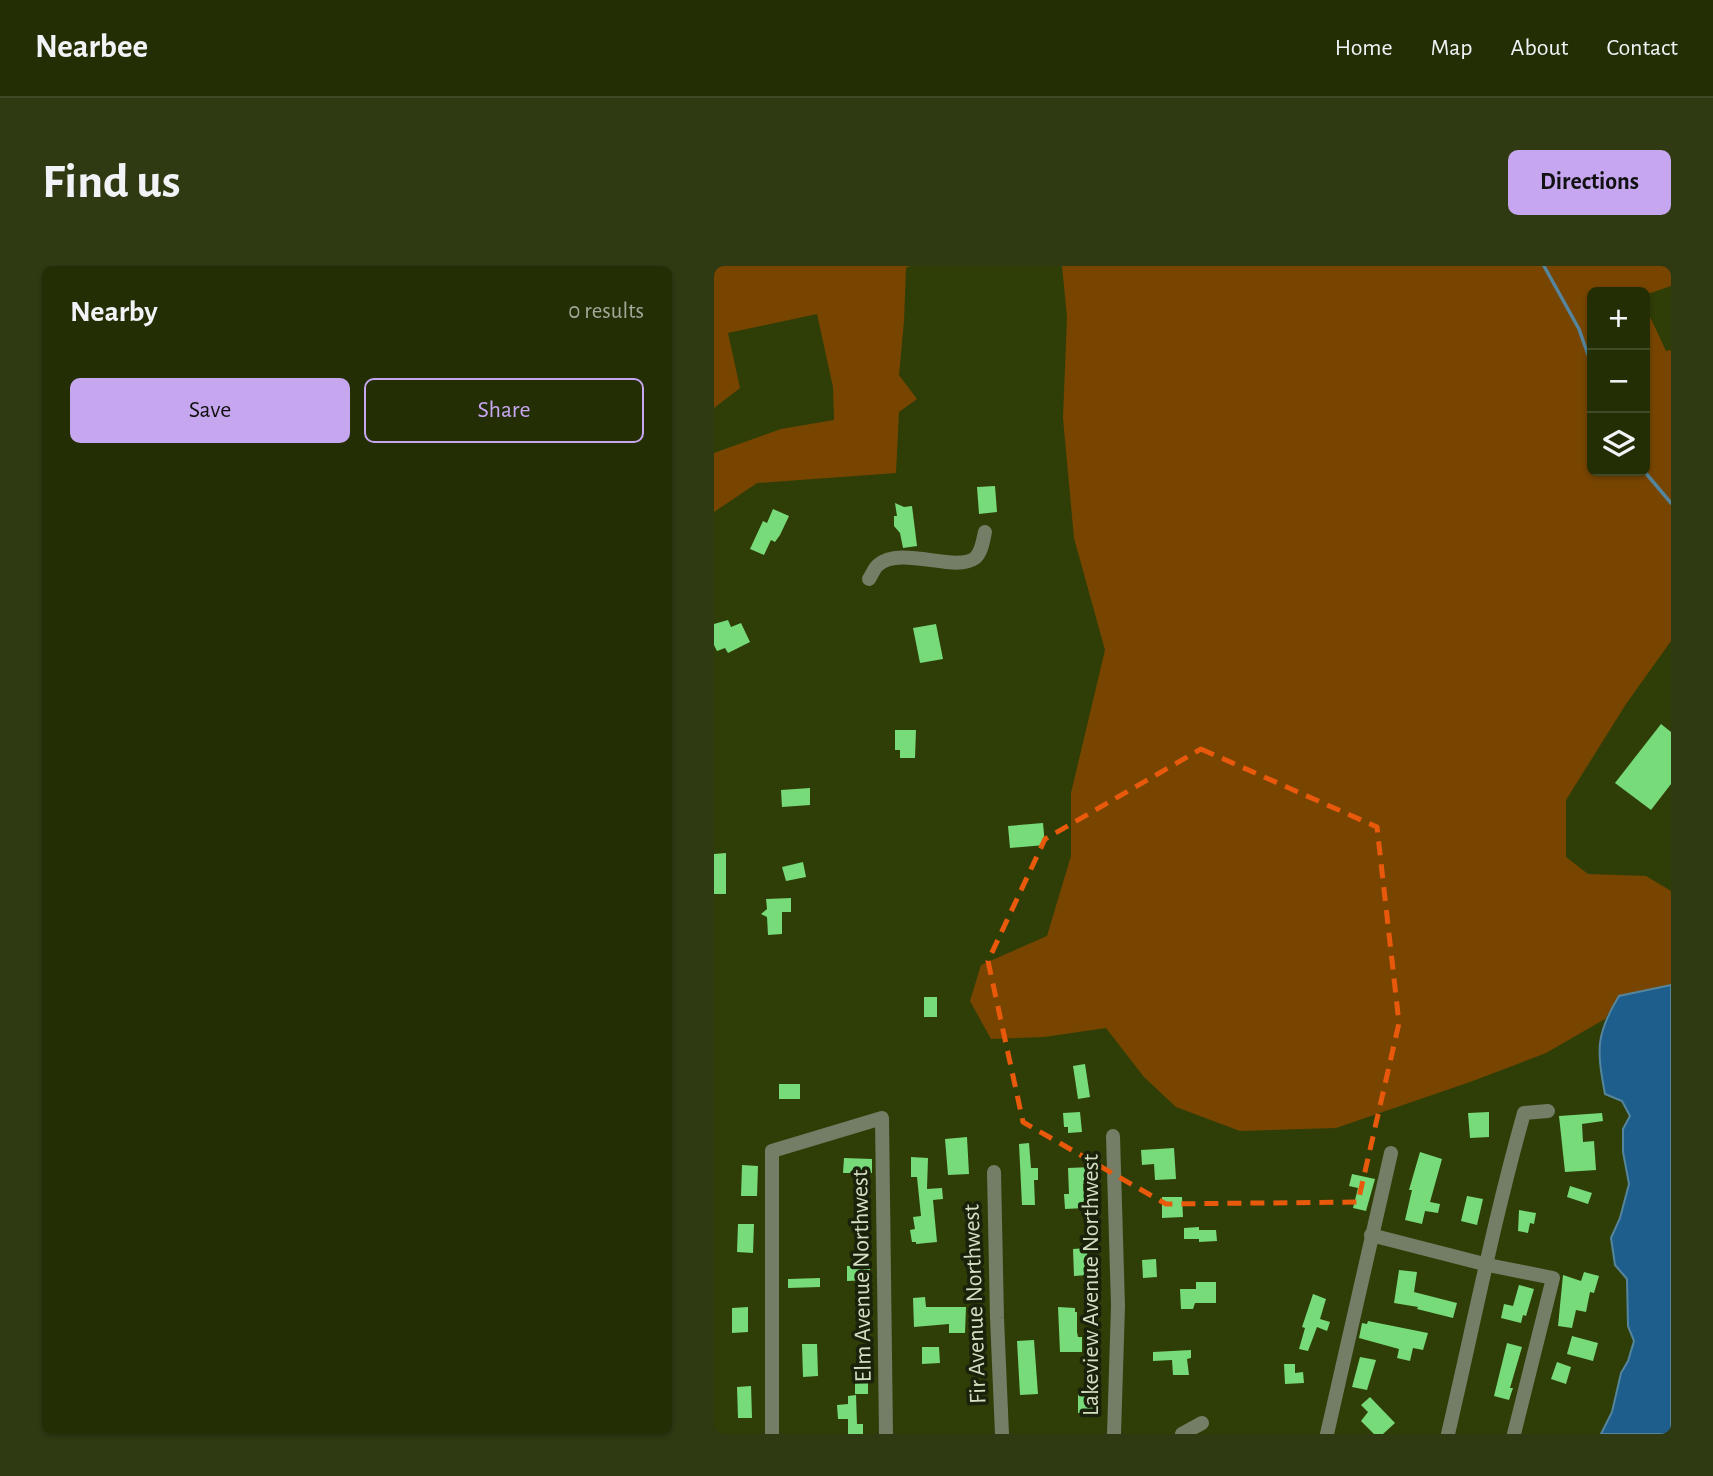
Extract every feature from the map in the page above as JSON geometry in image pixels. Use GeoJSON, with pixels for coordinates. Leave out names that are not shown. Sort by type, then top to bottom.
{"type":"FeatureCollection","features":[{"type":"Feature","properties":{"kind":"street"},"geometry":{"type":"LineString","coordinates":[[869,579],[877,565],[889,559],[949,562],[974,558],[980,551],[985,532]]}},
{"type":"Feature","properties":{"kind":"street"},"geometry":{"type":"LineString","coordinates":[[1448,1434],[1504,1185],[1524,1113],[1548,1111]]}},
{"type":"Feature","properties":{"kind":"street","name":"Elm Avenue Northwest"},"geometry":{"type":"LineString","coordinates":[[772,1434],[772,1151],[882,1118],[886,1434]]}},
{"type":"Feature","properties":{"kind":"street","name":"Lakeview Avenue Northwest"},"geometry":{"type":"LineString","coordinates":[[1113,1136],[1118,1306],[1114,1434]]}},
{"type":"Feature","properties":{"kind":"street"},"geometry":{"type":"LineString","coordinates":[[1327,1434],[1391,1153]]}},
{"type":"Feature","properties":{"kind":"street","name":"Fir Avenue Northwest"},"geometry":{"type":"LineString","coordinates":[[994,1172],[1002,1434]]}},
{"type":"Feature","properties":{"kind":"street"},"geometry":{"type":"LineString","coordinates":[[1371,1235],[1488,1265],[1553,1278],[1514,1434]]}},
{"type":"Feature","properties":{"kind":"street"},"geometry":{"type":"LineString","coordinates":[[1182,1434],[1202,1423]]}},
{"type":"Feature","properties":{"kind":"highlighted area"},"geometry":{"type":"Polygon","coordinates":[[[1201,749],[1377,827],[1399,1023],[1358,1202],[1166,1204],[1023,1122],[988,961],[1045,839],[1201,749]]]}},
{"type":"Feature","properties":{"kind":"shaded area"},"geometry":{"type":"Polygon","coordinates":[[[714,266],[910,266],[906,268],[899,375],[917,399],[899,412],[896,473],[757,483],[714,512],[714,453],[781,429],[834,420],[833,387],[817,314],[728,333],[740,388],[714,408],[714,266]]]}},
{"type":"Feature","properties":{"kind":"shaded area"},"geometry":{"type":"Polygon","coordinates":[[[1062,266],[1671,266],[1671,286],[1650,293],[1650,287],[1587,287],[1587,476],[1650,476],[1650,317],[1666,351],[1671,350],[1671,641],[1626,704],[1566,800],[1566,857],[1588,874],[1646,876],[1671,891],[1671,985],[1619,996],[1605,1019],[1546,1053],[1336,1128],[1240,1131],[1176,1107],[1144,1077],[1106,1028],[1044,1037],[991,1039],[970,1001],[981,965],[1047,936],[1071,856],[1071,793],[1105,650],[1074,538],[1063,418],[1067,317],[1062,266]]]}},
{"type":"Feature","properties":{"kind":"water"},"geometry":{"type":"Polygon","coordinates":[[[1671,985],[1671,1434],[1601,1434],[1612,1412],[1621,1373],[1634,1341],[1628,1326],[1627,1279],[1615,1265],[1611,1238],[1620,1218],[1629,1184],[1623,1152],[1623,1129],[1630,1116],[1622,1101],[1605,1094],[1600,1066],[1600,1044],[1606,1022],[1619,996],[1671,985]]]}},
{"type":"Feature","properties":{"kind":"building"},"geometry":{"type":"Polygon","coordinates":[[[995,486],[997,512],[979,514],[977,487],[995,486]]]}},
{"type":"Feature","properties":{"kind":"building"},"geometry":{"type":"Polygon","coordinates":[[[895,503],[904,507],[912,506],[917,546],[903,548],[900,533],[894,526],[894,516],[897,516],[895,503]]]}},
{"type":"Feature","properties":{"kind":"building"},"geometry":{"type":"Polygon","coordinates":[[[773,509],[789,516],[780,535],[775,542],[771,540],[764,555],[750,549],[763,521],[767,523],[773,509]]]}},
{"type":"Feature","properties":{"kind":"building"},"geometry":{"type":"Polygon","coordinates":[[[728,620],[731,627],[741,623],[750,642],[728,653],[725,648],[717,651],[714,645],[714,624],[728,620]]]}},
{"type":"Feature","properties":{"kind":"building"},"geometry":{"type":"Polygon","coordinates":[[[936,624],[943,659],[920,663],[913,628],[936,624]]]}},
{"type":"Feature","properties":{"kind":"building"},"geometry":{"type":"Polygon","coordinates":[[[1661,724],[1671,732],[1671,784],[1651,810],[1615,783],[1661,724]]]}},
{"type":"Feature","properties":{"kind":"building"},"geometry":{"type":"Polygon","coordinates":[[[895,730],[916,730],[915,758],[900,758],[900,750],[895,750],[895,730]]]}},
{"type":"Feature","properties":{"kind":"building"},"geometry":{"type":"Polygon","coordinates":[[[810,788],[810,805],[782,807],[781,790],[810,788]]]}},
{"type":"Feature","properties":{"kind":"building"},"geometry":{"type":"Polygon","coordinates":[[[1043,823],[1045,845],[1010,848],[1008,826],[1043,823]]]}},
{"type":"Feature","properties":{"kind":"building"},"geometry":{"type":"Polygon","coordinates":[[[726,853],[726,894],[714,894],[714,854],[726,853]]]}},
{"type":"Feature","properties":{"kind":"building"},"geometry":{"type":"Polygon","coordinates":[[[803,862],[806,877],[786,881],[782,867],[803,862]]]}},
{"type":"Feature","properties":{"kind":"building"},"geometry":{"type":"Polygon","coordinates":[[[791,898],[791,912],[782,912],[782,934],[768,935],[767,917],[761,914],[767,909],[766,899],[791,898]]]}},
{"type":"Feature","properties":{"kind":"building"},"geometry":{"type":"Polygon","coordinates":[[[924,997],[937,997],[937,1017],[924,1017],[924,997]]]}},
{"type":"Feature","properties":{"kind":"building"},"geometry":{"type":"Polygon","coordinates":[[[1085,1064],[1090,1097],[1078,1099],[1073,1066],[1085,1064]]]}},
{"type":"Feature","properties":{"kind":"building"},"geometry":{"type":"Polygon","coordinates":[[[779,1084],[800,1084],[800,1099],[779,1099],[779,1084]]]}},
{"type":"Feature","properties":{"kind":"building"},"geometry":{"type":"Polygon","coordinates":[[[1080,1112],[1082,1132],[1068,1133],[1068,1127],[1064,1127],[1063,1113],[1080,1112]]]}},
{"type":"Feature","properties":{"kind":"building"},"geometry":{"type":"Polygon","coordinates":[[[1489,1112],[1489,1137],[1470,1138],[1468,1113],[1489,1112]]]}},
{"type":"Feature","properties":{"kind":"building"},"geometry":{"type":"Polygon","coordinates":[[[1602,1113],[1603,1121],[1582,1124],[1583,1142],[1594,1141],[1596,1170],[1565,1172],[1559,1116],[1602,1113]]]}},
{"type":"Feature","properties":{"kind":"building"},"geometry":{"type":"Polygon","coordinates":[[[967,1137],[969,1174],[948,1175],[945,1139],[967,1137]]]}},
{"type":"Feature","properties":{"kind":"building"},"geometry":{"type":"Polygon","coordinates":[[[1029,1143],[1031,1168],[1038,1168],[1038,1180],[1034,1180],[1035,1205],[1022,1205],[1019,1144],[1029,1143]]]}},
{"type":"Feature","properties":{"kind":"building"},"geometry":{"type":"Polygon","coordinates":[[[1174,1148],[1176,1179],[1155,1180],[1154,1164],[1142,1165],[1141,1150],[1174,1148]]]}},
{"type":"Feature","properties":{"kind":"building"},"geometry":{"type":"Polygon","coordinates":[[[1420,1152],[1442,1159],[1430,1202],[1440,1204],[1438,1213],[1425,1211],[1422,1224],[1405,1220],[1412,1190],[1409,1190],[1420,1152]]]}},
{"type":"Feature","properties":{"kind":"building"},"geometry":{"type":"Polygon","coordinates":[[[911,1157],[928,1158],[927,1189],[942,1188],[943,1199],[933,1200],[937,1242],[912,1242],[910,1230],[915,1229],[913,1217],[921,1216],[917,1177],[911,1177],[911,1157]]]}},
{"type":"Feature","properties":{"kind":"building"},"geometry":{"type":"Polygon","coordinates":[[[844,1158],[872,1159],[872,1173],[843,1173],[844,1158]]]}},
{"type":"Feature","properties":{"kind":"building"},"geometry":{"type":"Polygon","coordinates":[[[742,1165],[758,1166],[757,1196],[741,1196],[742,1165]]]}},
{"type":"Feature","properties":{"kind":"building"},"geometry":{"type":"Polygon","coordinates":[[[1092,1167],[1093,1183],[1083,1184],[1085,1208],[1065,1209],[1064,1194],[1069,1194],[1068,1168],[1092,1167]]]}},
{"type":"Feature","properties":{"kind":"building"},"geometry":{"type":"Polygon","coordinates":[[[1352,1174],[1375,1179],[1366,1211],[1353,1208],[1358,1188],[1349,1186],[1352,1174]]]}},
{"type":"Feature","properties":{"kind":"building"},"geometry":{"type":"Polygon","coordinates":[[[1570,1186],[1592,1193],[1588,1204],[1567,1197],[1570,1186]]]}},
{"type":"Feature","properties":{"kind":"building"},"geometry":{"type":"Polygon","coordinates":[[[1467,1196],[1483,1199],[1477,1225],[1461,1221],[1467,1196]]]}},
{"type":"Feature","properties":{"kind":"building"},"geometry":{"type":"Polygon","coordinates":[[[1162,1197],[1182,1197],[1183,1217],[1162,1218],[1162,1197]]]}},
{"type":"Feature","properties":{"kind":"building"},"geometry":{"type":"Polygon","coordinates":[[[1519,1210],[1536,1213],[1534,1224],[1530,1223],[1528,1233],[1518,1231],[1519,1210]]]}},
{"type":"Feature","properties":{"kind":"building"},"geometry":{"type":"Polygon","coordinates":[[[738,1224],[754,1224],[753,1253],[737,1252],[738,1224]]]}},
{"type":"Feature","properties":{"kind":"building"},"geometry":{"type":"Polygon","coordinates":[[[1199,1227],[1199,1230],[1216,1230],[1217,1241],[1184,1239],[1184,1228],[1199,1227]]]}},
{"type":"Feature","properties":{"kind":"building"},"geometry":{"type":"Polygon","coordinates":[[[1087,1248],[1088,1275],[1074,1276],[1073,1249],[1087,1248]]]}},
{"type":"Feature","properties":{"kind":"building"},"geometry":{"type":"Polygon","coordinates":[[[1156,1259],[1157,1277],[1143,1278],[1142,1260],[1156,1259]]]}},
{"type":"Feature","properties":{"kind":"building"},"geometry":{"type":"Polygon","coordinates":[[[847,1266],[870,1266],[870,1280],[847,1281],[847,1266]]]}},
{"type":"Feature","properties":{"kind":"building"},"geometry":{"type":"Polygon","coordinates":[[[1399,1270],[1417,1272],[1414,1292],[1457,1303],[1453,1318],[1394,1303],[1399,1270]]]}},
{"type":"Feature","properties":{"kind":"building"},"geometry":{"type":"Polygon","coordinates":[[[1584,1272],[1599,1276],[1594,1293],[1590,1292],[1586,1312],[1576,1310],[1572,1328],[1558,1326],[1563,1275],[1581,1281],[1584,1272]]]}},
{"type":"Feature","properties":{"kind":"building"},"geometry":{"type":"Polygon","coordinates":[[[820,1278],[820,1287],[788,1288],[788,1279],[820,1278]]]}},
{"type":"Feature","properties":{"kind":"building"},"geometry":{"type":"Polygon","coordinates":[[[1196,1282],[1216,1282],[1216,1303],[1195,1303],[1193,1309],[1181,1309],[1180,1289],[1196,1289],[1196,1282]]]}},
{"type":"Feature","properties":{"kind":"building"},"geometry":{"type":"Polygon","coordinates":[[[1519,1285],[1534,1289],[1526,1316],[1523,1315],[1521,1323],[1501,1318],[1504,1304],[1513,1306],[1519,1285]]]}},
{"type":"Feature","properties":{"kind":"building"},"geometry":{"type":"Polygon","coordinates":[[[1313,1294],[1326,1299],[1320,1319],[1330,1322],[1327,1331],[1317,1327],[1308,1351],[1299,1349],[1305,1328],[1302,1327],[1313,1294]]]}},
{"type":"Feature","properties":{"kind":"building"},"geometry":{"type":"Polygon","coordinates":[[[925,1297],[926,1307],[966,1307],[965,1333],[949,1333],[949,1324],[914,1327],[913,1298],[925,1297]]]}},
{"type":"Feature","properties":{"kind":"building"},"geometry":{"type":"Polygon","coordinates":[[[748,1307],[748,1332],[732,1333],[732,1308],[748,1307]]]}},
{"type":"Feature","properties":{"kind":"building"},"geometry":{"type":"Polygon","coordinates":[[[1058,1307],[1075,1308],[1078,1337],[1082,1337],[1082,1352],[1060,1352],[1058,1307]]]}},
{"type":"Feature","properties":{"kind":"building"},"geometry":{"type":"Polygon","coordinates":[[[1368,1321],[1428,1333],[1423,1350],[1413,1348],[1410,1361],[1397,1358],[1399,1349],[1359,1338],[1362,1323],[1367,1324],[1368,1321]]]}},
{"type":"Feature","properties":{"kind":"building"},"geometry":{"type":"Polygon","coordinates":[[[1572,1336],[1598,1343],[1593,1361],[1567,1354],[1572,1336]]]}},
{"type":"Feature","properties":{"kind":"building"},"geometry":{"type":"Polygon","coordinates":[[[1034,1340],[1038,1394],[1020,1395],[1017,1341],[1034,1340]]]}},
{"type":"Feature","properties":{"kind":"building"},"geometry":{"type":"Polygon","coordinates":[[[1507,1343],[1522,1347],[1509,1400],[1494,1396],[1507,1343]]]}},
{"type":"Feature","properties":{"kind":"building"},"geometry":{"type":"Polygon","coordinates":[[[802,1344],[817,1344],[818,1376],[803,1377],[802,1344]]]}},
{"type":"Feature","properties":{"kind":"building"},"geometry":{"type":"Polygon","coordinates":[[[922,1347],[939,1347],[940,1363],[922,1364],[922,1347]]]}},
{"type":"Feature","properties":{"kind":"building"},"geometry":{"type":"Polygon","coordinates":[[[1191,1350],[1191,1358],[1187,1359],[1189,1375],[1173,1375],[1172,1360],[1153,1361],[1153,1352],[1191,1350]]]}},
{"type":"Feature","properties":{"kind":"building"},"geometry":{"type":"Polygon","coordinates":[[[1360,1357],[1376,1360],[1367,1390],[1352,1387],[1360,1357]]]}},
{"type":"Feature","properties":{"kind":"building"},"geometry":{"type":"Polygon","coordinates":[[[1557,1362],[1571,1367],[1566,1384],[1551,1379],[1557,1362]]]}},
{"type":"Feature","properties":{"kind":"building"},"geometry":{"type":"Polygon","coordinates":[[[1284,1364],[1295,1364],[1295,1373],[1303,1372],[1304,1383],[1285,1384],[1284,1364]]]}},
{"type":"Feature","properties":{"kind":"building"},"geometry":{"type":"Polygon","coordinates":[[[855,1374],[868,1374],[868,1394],[855,1394],[855,1374]]]}},
{"type":"Feature","properties":{"kind":"building"},"geometry":{"type":"Polygon","coordinates":[[[751,1386],[752,1418],[738,1418],[737,1387],[751,1386]]]}},
{"type":"Feature","properties":{"kind":"building"},"geometry":{"type":"Polygon","coordinates":[[[1078,1392],[1093,1392],[1093,1413],[1078,1413],[1078,1392]]]}},
{"type":"Feature","properties":{"kind":"building"},"geometry":{"type":"Polygon","coordinates":[[[856,1395],[857,1424],[863,1424],[863,1434],[848,1434],[848,1419],[838,1419],[837,1405],[848,1404],[848,1396],[856,1395]]]}},
{"type":"Feature","properties":{"kind":"building"},"geometry":{"type":"Polygon","coordinates":[[[1370,1397],[1395,1423],[1383,1434],[1374,1434],[1361,1421],[1368,1412],[1361,1405],[1370,1397]]]}},
{"type":"Feature","properties":{"kind":"waterway"},"geometry":{"type":"LineString","coordinates":[[1544,266],[1579,329],[1587,352]]}},
{"type":"Feature","properties":{"kind":"waterway"},"geometry":{"type":"LineString","coordinates":[[1648,476],[1671,503]]}}]}
